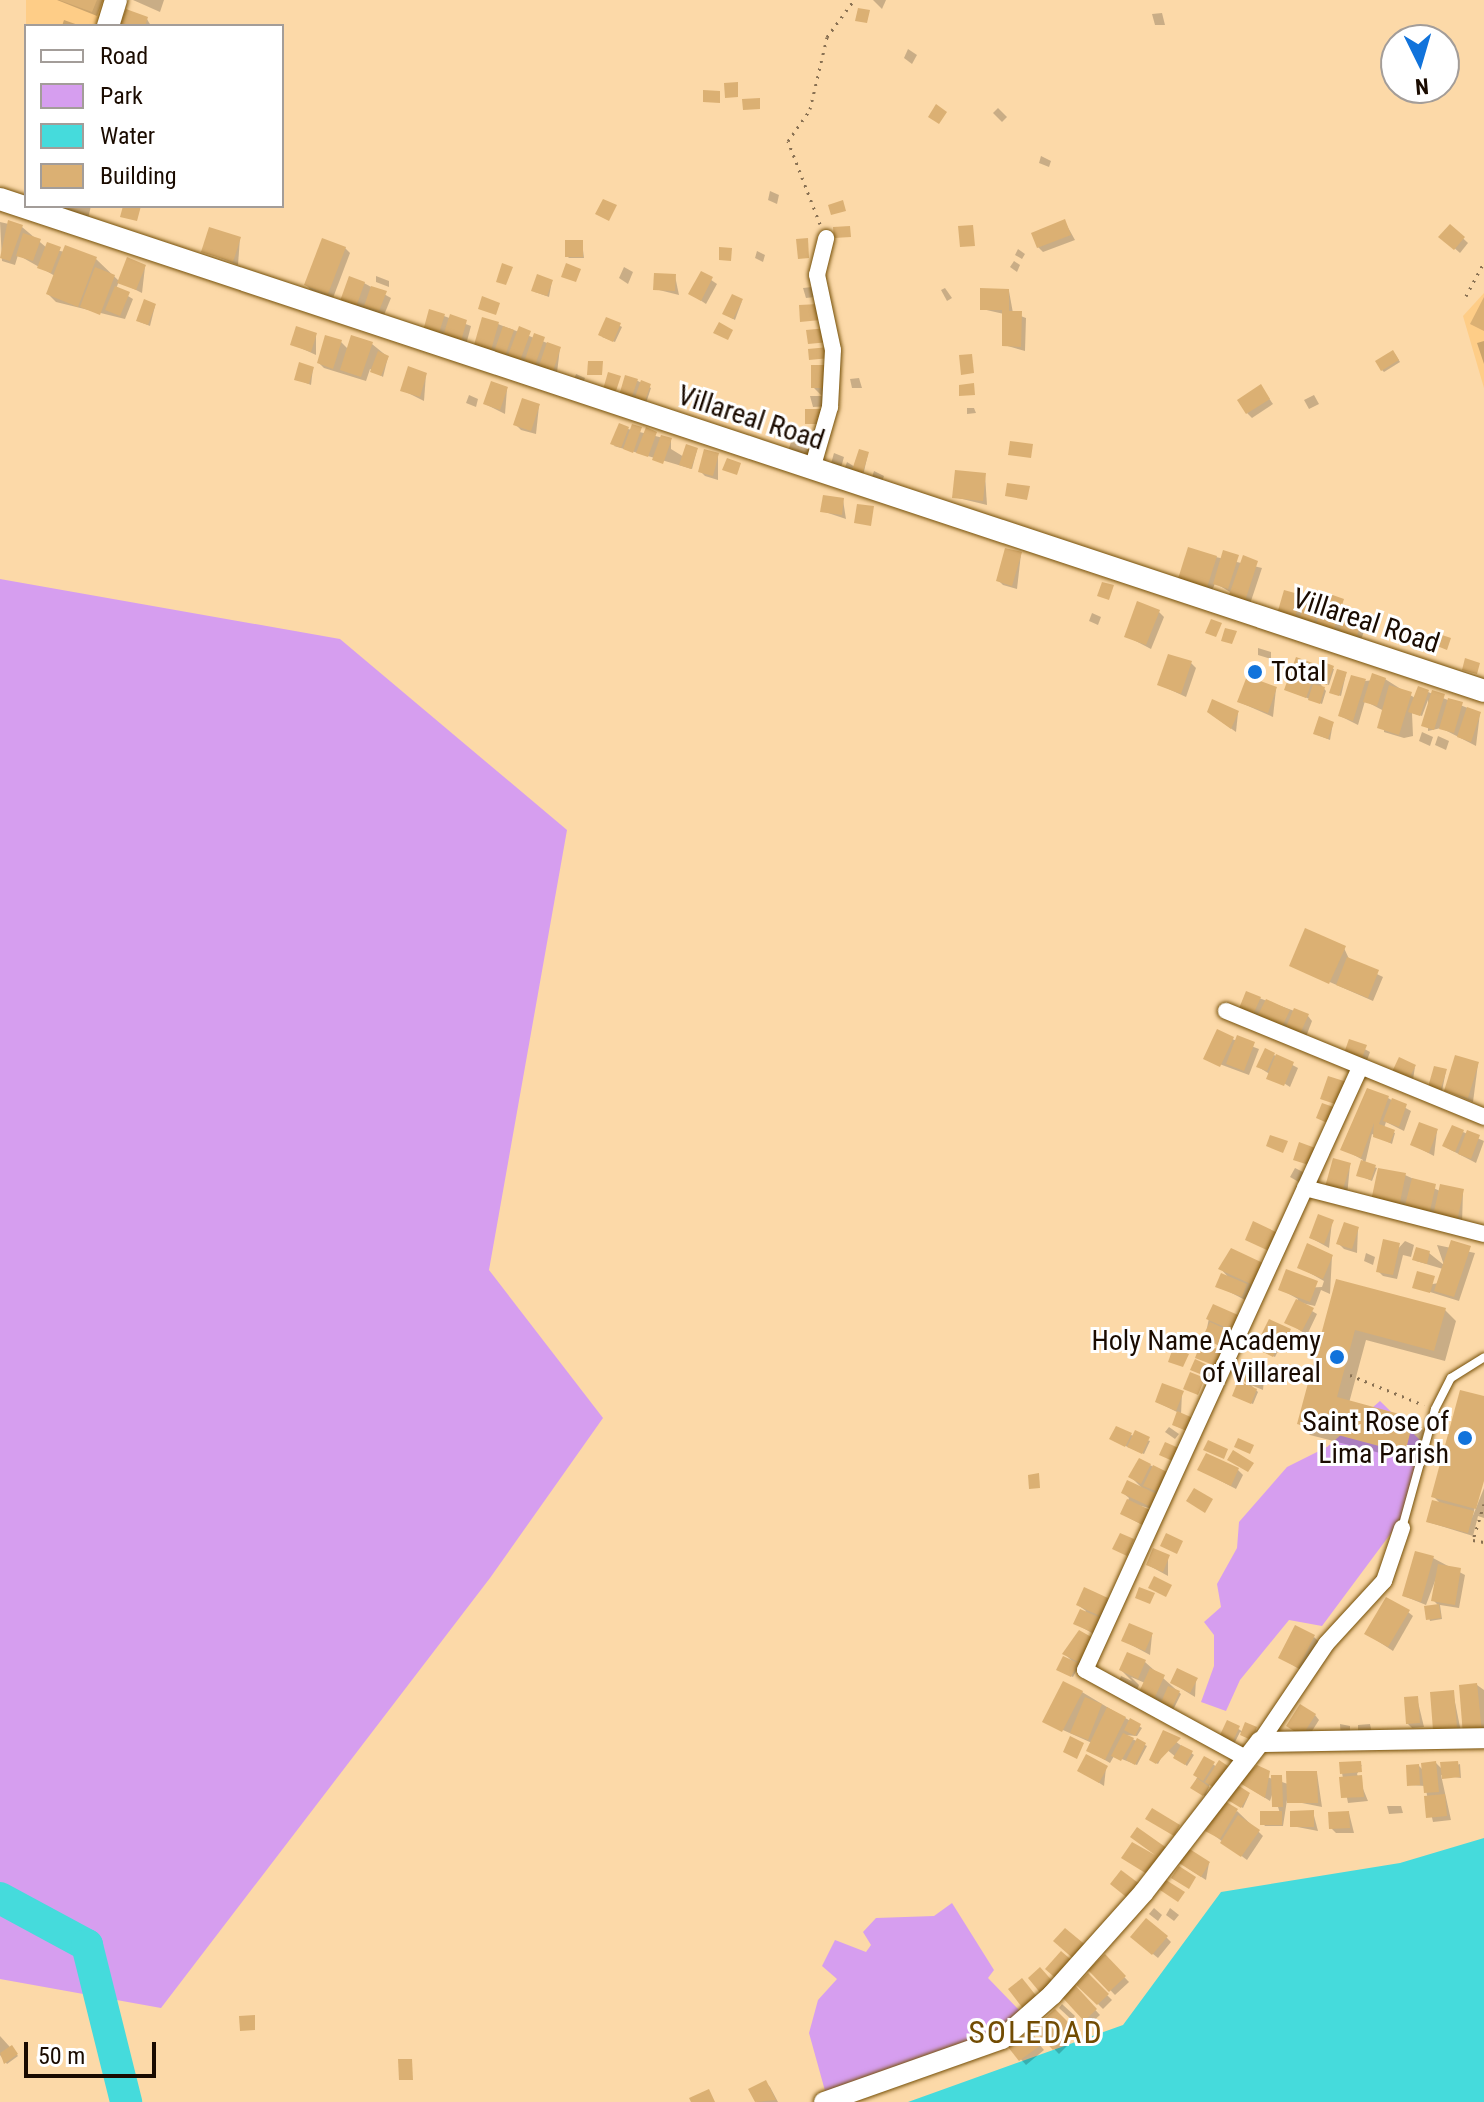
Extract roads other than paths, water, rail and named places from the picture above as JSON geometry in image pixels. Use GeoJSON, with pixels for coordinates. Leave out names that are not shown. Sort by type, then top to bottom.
{"type":"FeatureCollection","features":[{"type":"Feature","properties":{"kind":"main road"},"geometry":{"type":"LineString","coordinates":[[109,24],[116,0]]}},
{"type":"Feature","properties":{"kind":"main road","name":"Villareal Road"},"geometry":{"type":"LineString","coordinates":[[0,199],[24,205]]}},
{"type":"Feature","properties":{"kind":"main road","name":"Villareal Road"},"geometry":{"type":"LineString","coordinates":[[52,211],[812,469],[1484,691]]}},
{"type":"Feature","properties":{"kind":"street"},"geometry":{"type":"LineString","coordinates":[[812,469],[830,407],[833,350],[817,275],[826,238]]}},
{"type":"Feature","properties":{"kind":"street"},"geometry":{"type":"LineString","coordinates":[[1226,1011],[1359,1070],[1484,1117]]}},
{"type":"Feature","properties":{"kind":"street"},"geometry":{"type":"LineString","coordinates":[[1242,1756],[1085,1670],[1359,1070]]}},
{"type":"Feature","properties":{"kind":"street"},"geometry":{"type":"LineString","coordinates":[[1305,1188],[1484,1234]]}},
{"type":"Feature","properties":{"kind":"street"},"geometry":{"type":"LineString","coordinates":[[824,2102],[1002,2039],[1052,1995],[1144,1892],[1242,1756],[1260,1742],[1326,1644],[1384,1581],[1402,1528]]}},
{"type":"Feature","properties":{"kind":"street"},"geometry":{"type":"LineString","coordinates":[[1260,1742],[1484,1738]]}},
{"type":"Feature","properties":{"kind":"lane"},"geometry":{"type":"LineString","coordinates":[[1402,1528],[1435,1409],[1451,1378],[1484,1357]]}},
{"type":"Feature","properties":{"kind":"water"},"geometry":{"type":"Polygon","coordinates":[[[1484,1838],[1484,2102],[908,2102],[1123,2025],[1221,1892],[1400,1863],[1484,1838]]]}},
{"type":"Feature","properties":{"kind":"waterway"},"geometry":{"type":"LineString","coordinates":[[0,1898],[87,1945],[126,2102]]}},
{"type":"Feature","properties":{"kind":"place","name":"Total"},"geometry":{"type":"Point","coordinates":[1255,672]}},
{"type":"Feature","properties":{"kind":"place","name":"Holy Name Academy of Villareal"},"geometry":{"type":"Point","coordinates":[1337,1357]}},
{"type":"Feature","properties":{"kind":"place","name":"Saint Rose of Lima Parish"},"geometry":{"type":"Point","coordinates":[1465,1438]}},
{"type":"Feature","properties":{"kind":"district","name":"SOLEDAD"},"geometry":{"type":"Point","coordinates":[1036,2032]}}]}
